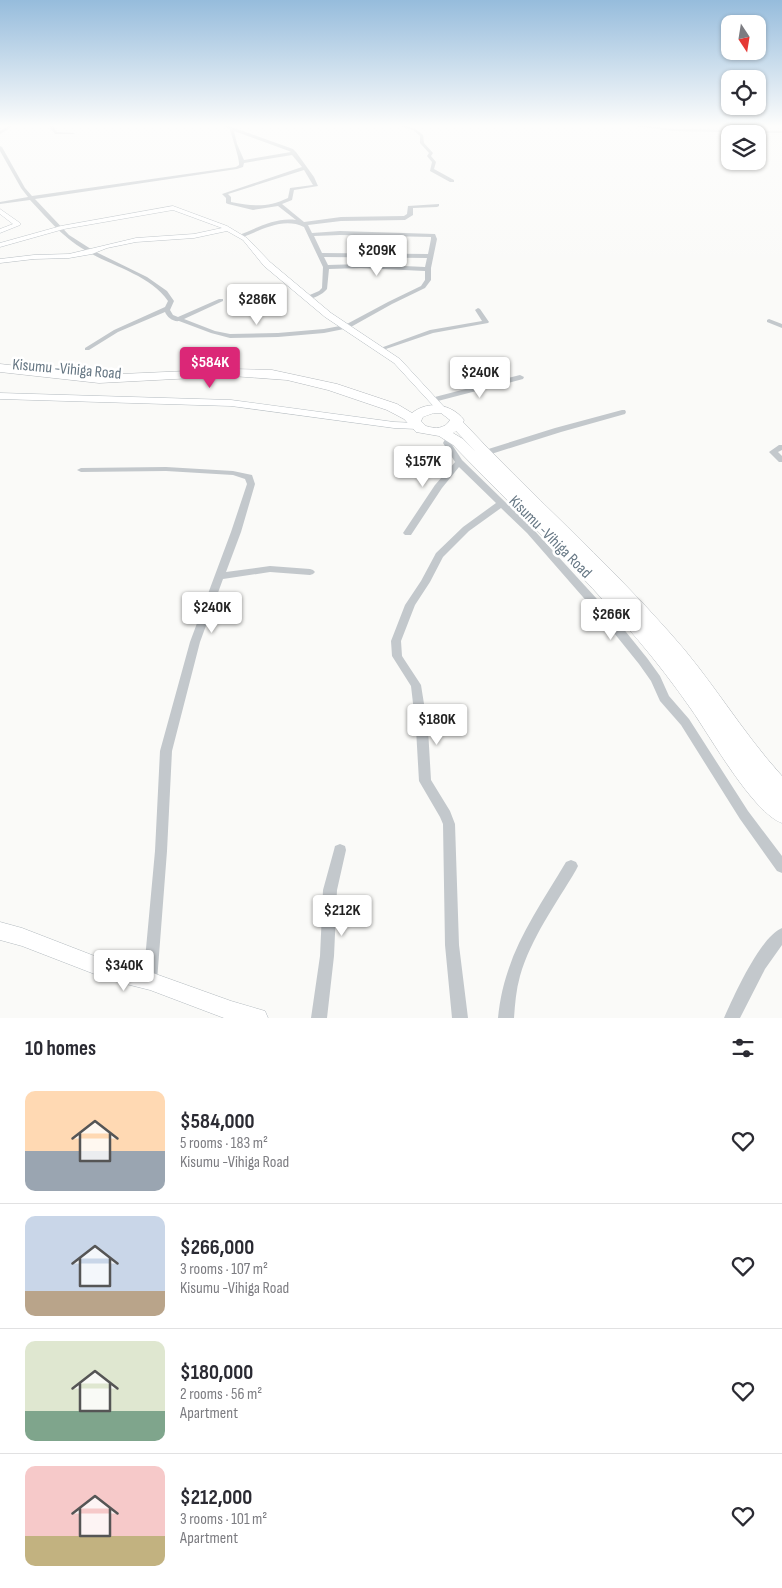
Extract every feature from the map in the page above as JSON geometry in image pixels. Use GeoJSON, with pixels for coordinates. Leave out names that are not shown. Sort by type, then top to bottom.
{"type":"FeatureCollection","features":[{"type":"Feature","properties":{"kind":"highway","name":"Kisumu -Vihiga Road"},"geometry":{"type":"LineString","coordinates":[[0,362],[104,374],[233,366],[280,369],[327,378],[434,406]]}},
{"type":"Feature","properties":{"kind":"highway","name":"Kisumu -Vihiga Road"},"geometry":{"type":"LineString","coordinates":[[0,368],[86,379],[127,379],[245,372],[273,374],[354,393],[398,409],[416,423]]}},
{"type":"Feature","properties":{"kind":"highway"},"geometry":{"type":"LineString","coordinates":[[434,406],[455,416],[450,430],[427,431],[416,423],[418,414],[434,406]]}},
{"type":"Feature","properties":{"kind":"highway","name":"Kisumu -Vihiga Road"},"geometry":{"type":"LineString","coordinates":[[450,430],[485,453],[630,599],[666,639],[702,684],[759,765],[782,791]]}},
{"type":"Feature","properties":{"kind":"highway","name":"Kisumu -Vihiga Road"},"geometry":{"type":"LineString","coordinates":[[450,430],[642,632],[705,714],[755,786],[782,814]]}},
{"type":"Feature","properties":{"kind":"street"},"geometry":{"type":"LineString","coordinates":[[14,173],[31,198],[67,236],[92,252],[126,267],[158,286],[171,298],[168,308],[170,316],[213,332],[230,336],[285,335],[347,327],[423,287],[428,280],[428,269],[434,239],[431,234],[340,233],[312,235]]}},
{"type":"Feature","properties":{"kind":"street"},"geometry":{"type":"LineString","coordinates":[[0,203],[211,173]]}},
{"type":"Feature","properties":{"kind":"street"},"geometry":{"type":"LineString","coordinates":[[291,173],[224,194],[229,197],[228,203],[247,208],[279,204],[290,199],[292,189],[316,186],[308,173]]}},
{"type":"Feature","properties":{"kind":"street"},"geometry":{"type":"LineString","coordinates":[[437,173],[452,181]]}},
{"type":"Feature","properties":{"kind":"street"},"geometry":{"type":"LineString","coordinates":[[279,204],[304,224],[312,235],[326,267],[325,288],[321,292],[307,298]]}},
{"type":"Feature","properties":{"kind":"street"},"geometry":{"type":"LineString","coordinates":[[241,236],[279,223],[304,224],[341,219],[405,218],[410,215],[410,207],[437,205]]}},
{"type":"Feature","properties":{"kind":"street"},"geometry":{"type":"LineString","coordinates":[[0,245],[61,229],[173,208],[228,229],[241,236],[267,264],[328,316],[397,362],[434,406],[520,378]]}},
{"type":"Feature","properties":{"kind":"street"},"geometry":{"type":"LineString","coordinates":[[0,211],[18,224],[14,228],[0,231]]}},
{"type":"Feature","properties":{"kind":"street"},"geometry":{"type":"LineString","coordinates":[[0,261],[34,257],[59,257],[92,252],[105,246],[136,240],[186,237],[228,229]]}},
{"type":"Feature","properties":{"kind":"street"},"geometry":{"type":"LineString","coordinates":[[322,255],[431,256]]}},
{"type":"Feature","properties":{"kind":"street"},"geometry":{"type":"LineString","coordinates":[[326,267],[361,266],[428,269]]}},
{"type":"Feature","properties":{"kind":"street"},"geometry":{"type":"LineString","coordinates":[[177,320],[221,300]]}},
{"type":"Feature","properties":{"kind":"street"},"geometry":{"type":"LineString","coordinates":[[87,349],[116,331],[168,308]]}},
{"type":"Feature","properties":{"kind":"street"},"geometry":{"type":"LineString","coordinates":[[378,350],[432,331],[486,322],[478,310]]}},
{"type":"Feature","properties":{"kind":"street"},"geometry":{"type":"LineString","coordinates":[[769,321],[782,326]]}},
{"type":"Feature","properties":{"kind":"street"},"geometry":{"type":"LineString","coordinates":[[0,396],[231,403],[394,425],[416,423]]}},
{"type":"Feature","properties":{"kind":"street"},"geometry":{"type":"LineString","coordinates":[[485,453],[622,412]]}},
{"type":"Feature","properties":{"kind":"street"},"geometry":{"type":"LineString","coordinates":[[450,430],[447,443],[459,462],[530,531],[586,593],[643,661],[658,683],[664,698],[681,717],[744,816],[782,868]]}},
{"type":"Feature","properties":{"kind":"street"},"geometry":{"type":"LineString","coordinates":[[782,447],[773,452],[782,460]]}},
{"type":"Feature","properties":{"kind":"street"},"geometry":{"type":"LineString","coordinates":[[408,533],[421,516],[447,473],[459,462]]}},
{"type":"Feature","properties":{"kind":"street"},"geometry":{"type":"LineString","coordinates":[[81,470],[166,469],[188,472],[233,472],[249,478],[251,484],[250,492],[195,642],[166,751],[161,851],[150,982]]}},
{"type":"Feature","properties":{"kind":"street"},"geometry":{"type":"LineString","coordinates":[[460,1018],[452,945],[449,824],[446,815],[425,781],[422,729],[416,685],[398,656],[396,641],[410,605],[439,556],[466,530],[502,503]]}},
{"type":"Feature","properties":{"kind":"street"},"geometry":{"type":"LineString","coordinates":[[220,576],[270,569],[310,572]]}},
{"type":"Feature","properties":{"kind":"street"},"geometry":{"type":"LineString","coordinates":[[319,1018],[327,956],[330,890],[340,850]]}},
{"type":"Feature","properties":{"kind":"street"},"geometry":{"type":"LineString","coordinates":[[506,1018],[508,993],[517,959],[571,866]]}},
{"type":"Feature","properties":{"kind":"street"},"geometry":{"type":"LineString","coordinates":[[0,931],[54,948],[110,970],[231,1011],[258,1018]]}},
{"type":"Feature","properties":{"kind":"street"},"geometry":{"type":"LineString","coordinates":[[732,1018],[753,976],[782,935]]}}]}
